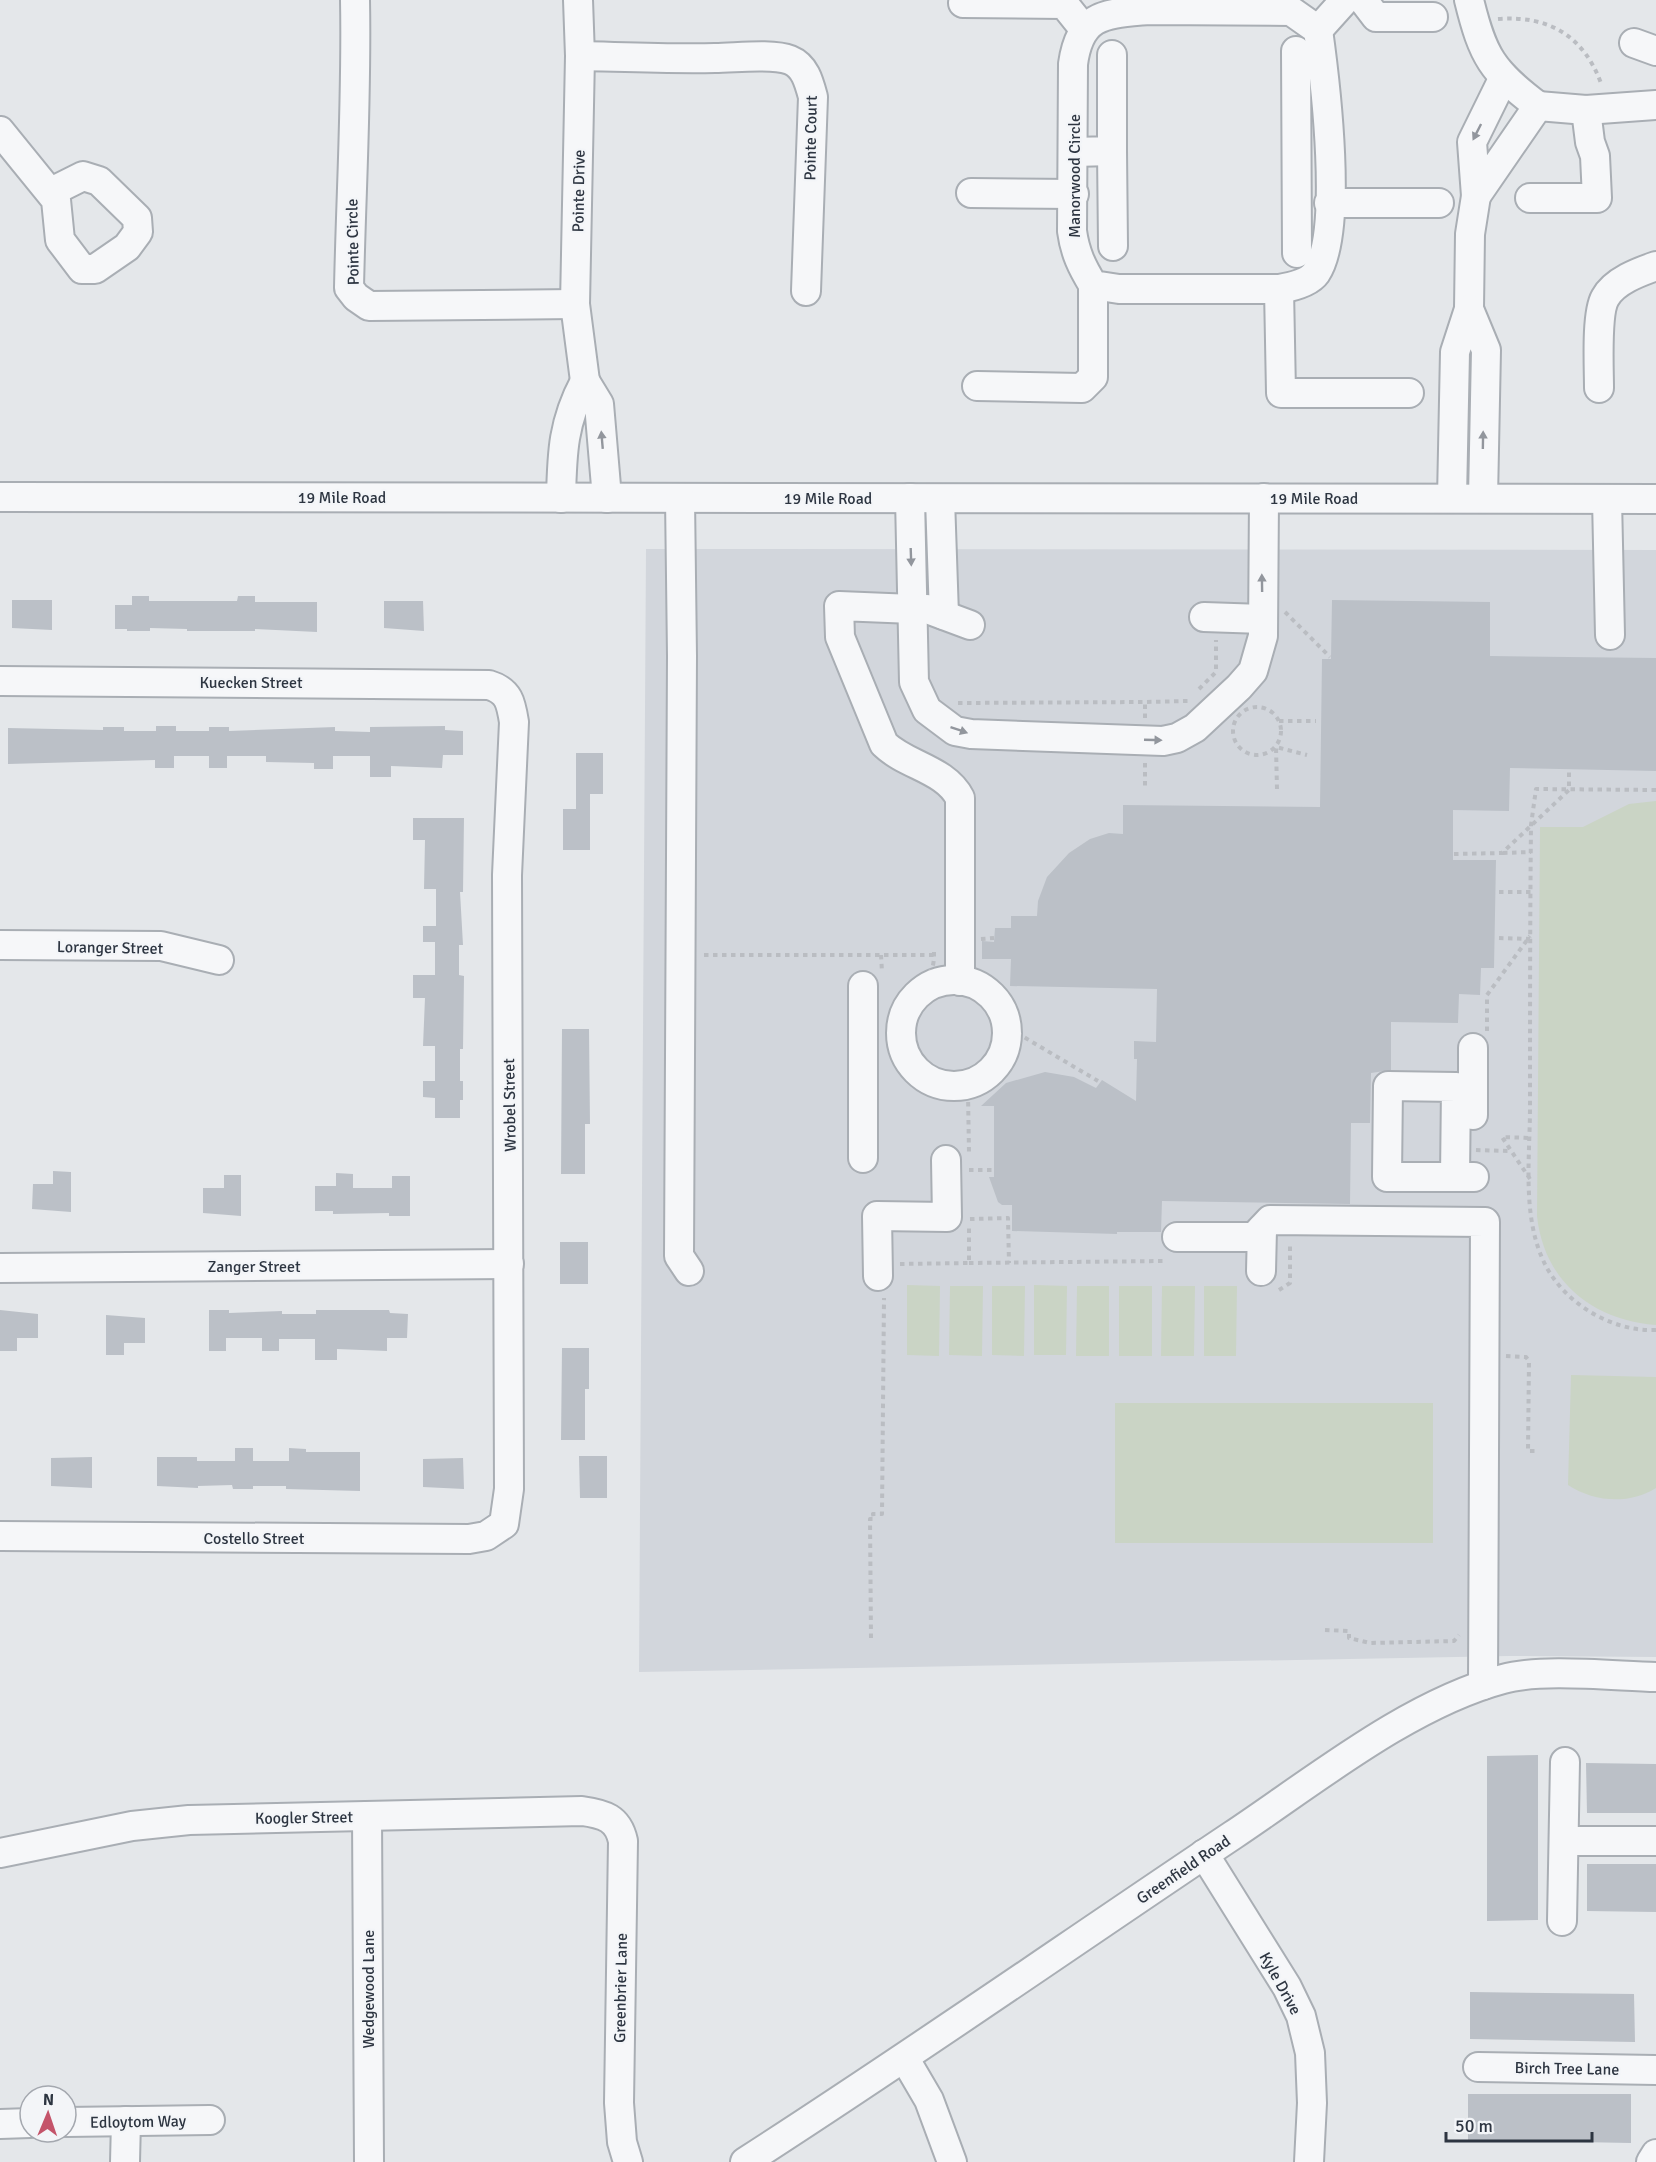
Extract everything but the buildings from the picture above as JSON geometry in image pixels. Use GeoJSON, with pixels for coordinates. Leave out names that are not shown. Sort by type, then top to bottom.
{"type":"FeatureCollection","features":[{"type":"Feature","properties":{"kind":"street","name":"Pointe Circle"},"geometry":{"type":"LineString","coordinates":[[355,0],[356,80],[351,174],[349,288],[356,297],[369,306],[575,304]]}},
{"type":"Feature","properties":{"kind":"street","name":"Pointe Drive"},"geometry":{"type":"LineString","coordinates":[[578,0],[580,56],[575,304],[585,381],[598,404],[607,498]]}},
{"type":"Feature","properties":{"kind":"street"},"geometry":{"type":"LineString","coordinates":[[1318,30],[1345,0]]}},
{"type":"Feature","properties":{"kind":"street"},"geometry":{"type":"LineString","coordinates":[[1363,0],[1376,17],[1433,17]]}},
{"type":"Feature","properties":{"kind":"street"},"geometry":{"type":"LineString","coordinates":[[1468,0],[1477,35],[1503,79],[1538,106],[1595,102],[1656,105]]}},
{"type":"Feature","properties":{"kind":"street"},"geometry":{"type":"LineString","coordinates":[[963,3],[1064,4],[1084,29],[1109,13],[1147,5],[1291,11],[1318,30],[1329,107],[1329,203],[1326,252],[1316,275],[1294,286],[1279,289],[1119,289],[1093,285],[1093,377],[1082,388],[977,386]]}},
{"type":"Feature","properties":{"kind":"street","name":"Manorwood Circle"},"geometry":{"type":"LineString","coordinates":[[1084,29],[1076,44],[1073,64],[1072,231],[1076,254],[1093,285]]}},
{"type":"Feature","properties":{"kind":"street"},"geometry":{"type":"LineString","coordinates":[[1296,51],[1297,253]]}},
{"type":"Feature","properties":{"kind":"street","name":"Pointe Court"},"geometry":{"type":"LineString","coordinates":[[580,56],[668,59],[769,58],[788,59],[800,66],[809,80],[813,97],[806,291]]}},
{"type":"Feature","properties":{"kind":"street"},"geometry":{"type":"LineString","coordinates":[[1112,56],[1113,246]]}},
{"type":"Feature","properties":{"kind":"street"},"geometry":{"type":"LineString","coordinates":[[1452,498],[1455,352],[1469,309],[1470,234],[1476,196],[1472,142],[1503,79]]}},
{"type":"Feature","properties":{"kind":"street"},"geometry":{"type":"LineString","coordinates":[[1530,198],[1597,198],[1595,156],[1590,142],[1595,102]]}},
{"type":"Feature","properties":{"kind":"street"},"geometry":{"type":"LineString","coordinates":[[1476,196],[1538,106]]}},
{"type":"Feature","properties":{"kind":"street"},"geometry":{"type":"LineString","coordinates":[[0,131],[43,182]]}},
{"type":"Feature","properties":{"kind":"street"},"geometry":{"type":"LineString","coordinates":[[1074,152],[1112,152]]}},
{"type":"Feature","properties":{"kind":"street"},"geometry":{"type":"LineString","coordinates":[[1298,152],[1330,152]]}},
{"type":"Feature","properties":{"kind":"street"},"geometry":{"type":"LineString","coordinates":[[971,193],[1074,194]]}},
{"type":"Feature","properties":{"kind":"street"},"geometry":{"type":"LineString","coordinates":[[1329,203],[1438,203]]}},
{"type":"Feature","properties":{"kind":"street"},"geometry":{"type":"LineString","coordinates":[[1599,388],[1599,335],[1604,298],[1625,280],[1656,266]]}},
{"type":"Feature","properties":{"kind":"street"},"geometry":{"type":"LineString","coordinates":[[1279,289],[1281,393],[1409,393]]}},
{"type":"Feature","properties":{"kind":"street"},"geometry":{"type":"LineString","coordinates":[[1469,309],[1486,350],[1483,498]]}},
{"type":"Feature","properties":{"kind":"street"},"geometry":{"type":"LineString","coordinates":[[561,498],[564,432],[573,404],[585,381]]}},
{"type":"Feature","properties":{"kind":"street","name":"19 Mile Road"},"geometry":{"type":"LineString","coordinates":[[0,496],[1656,499]]}},
{"type":"Feature","properties":{"kind":"street"},"geometry":{"type":"LineString","coordinates":[[680,498],[682,677],[679,1256],[689,1271]]}},
{"type":"Feature","properties":{"kind":"street"},"geometry":{"type":"LineString","coordinates":[[910,498],[912,668],[919,696],[927,710],[955,731],[1163,741],[1177,738],[1195,728],[1246,679],[1260,653],[1274,614],[1263,498]]}},
{"type":"Feature","properties":{"kind":"street"},"geometry":{"type":"LineString","coordinates":[[940,499],[944,615]]}},
{"type":"Feature","properties":{"kind":"street"},"geometry":{"type":"LineString","coordinates":[[1607,499],[1610,635]]}},
{"type":"Feature","properties":{"kind":"street"},"geometry":{"type":"LineString","coordinates":[[863,986],[902,1046],[908,1061],[919,1073],[933,1082],[957,1086],[981,1079],[993,1069],[1002,1055],[1007,1039],[1006,1023],[1000,1007],[990,994],[976,985],[969,977],[960,798],[954,786],[942,777],[895,755],[884,744],[840,637],[838,606],[913,606],[970,625]]}},
{"type":"Feature","properties":{"kind":"street"},"geometry":{"type":"LineString","coordinates":[[1211,617],[1274,614]]}},
{"type":"Feature","properties":{"kind":"street","name":"Kuecken Street"},"geometry":{"type":"LineString","coordinates":[[0,681],[448,683],[489,685],[501,688]]}},
{"type":"Feature","properties":{"kind":"street","name":"Wrobel Street"},"geometry":{"type":"LineString","coordinates":[[501,688],[510,699],[514,722],[507,875],[509,1489],[504,1524]]}},
{"type":"Feature","properties":{"kind":"street","name":"Loranger Street"},"geometry":{"type":"LineString","coordinates":[[0,945],[161,946],[219,960]]}},
{"type":"Feature","properties":{"kind":"street"},"geometry":{"type":"LineString","coordinates":[[862,1158],[887,1023],[905,1012],[914,998],[927,987],[969,977]]}},
{"type":"Feature","properties":{"kind":"street"},"geometry":{"type":"LineString","coordinates":[[1473,1048],[1465,1088],[1468,1168],[1474,1222]]}},
{"type":"Feature","properties":{"kind":"street"},"geometry":{"type":"LineString","coordinates":[[1465,1088],[1388,1086],[1387,1177],[1468,1168]]}},
{"type":"Feature","properties":{"kind":"street"},"geometry":{"type":"LineString","coordinates":[[881,1282],[877,1216],[947,1217],[958,1165]]}},
{"type":"Feature","properties":{"kind":"street"},"geometry":{"type":"LineString","coordinates":[[1170,1249],[1254,1237],[1270,1220],[1485,1222],[1483,1685]]}},
{"type":"Feature","properties":{"kind":"street"},"geometry":{"type":"LineString","coordinates":[[1262,1229],[1270,1281]]}},
{"type":"Feature","properties":{"kind":"street","name":"Zanger Street"},"geometry":{"type":"LineString","coordinates":[[0,1268],[509,1264]]}},
{"type":"Feature","properties":{"kind":"street","name":"Costello Street"},"geometry":{"type":"LineString","coordinates":[[0,1536],[469,1539],[486,1536],[504,1524]]}},
{"type":"Feature","properties":{"kind":"street","name":"Greenfield Road"},"geometry":{"type":"LineString","coordinates":[[745,2162],[905,2059],[1204,1854],[1399,1726],[1435,1706],[1483,1685],[1529,1675],[1656,1677]]}},
{"type":"Feature","properties":{"kind":"street"},"geometry":{"type":"LineString","coordinates":[[1562,1921],[1566,1841],[1565,1762]]}},
{"type":"Feature","properties":{"kind":"street","name":"Koogler Street"},"geometry":{"type":"LineString","coordinates":[[0,1853],[123,1827],[189,1820],[582,1811],[610,1817]]}},
{"type":"Feature","properties":{"kind":"street","name":"Wedgewood Lane"},"geometry":{"type":"LineString","coordinates":[[367,1816],[369,2162]]}},
{"type":"Feature","properties":{"kind":"street","name":"Greenbrier Lane"},"geometry":{"type":"LineString","coordinates":[[610,1817],[617,1824],[623,1841],[619,2103],[622,2142],[628,2162]]}},
{"type":"Feature","properties":{"kind":"street"},"geometry":{"type":"LineString","coordinates":[[1566,1841],[1656,1841]]}},
{"type":"Feature","properties":{"kind":"street","name":"Kyle Drive"},"geometry":{"type":"LineString","coordinates":[[1204,1854],[1287,1987],[1301,2016],[1310,2053],[1312,2103],[1309,2162]]}},
{"type":"Feature","properties":{"kind":"street"},"geometry":{"type":"LineString","coordinates":[[905,2059],[929,2100],[952,2162]]}},
{"type":"Feature","properties":{"kind":"street","name":"Birch Tree Lane"},"geometry":{"type":"LineString","coordinates":[[1478,2067],[1656,2070]]}},
{"type":"Feature","properties":{"kind":"street","name":"Edloytom Way"},"geometry":{"type":"LineString","coordinates":[[78,2122],[210,2120]]}},
{"type":"Feature","properties":{"kind":"street"},"geometry":{"type":"LineString","coordinates":[[125,2162],[126,2121]]}},
{"type":"Feature","properties":{"kind":"street"},"geometry":{"type":"LineString","coordinates":[[0,2124],[18,2123]]}},
{"type":"Feature","properties":{"kind":"street"},"geometry":{"type":"LineString","coordinates":[[1651,2162],[1656,2154]]}},
{"type":"Feature","properties":{"kind":"path"},"geometry":{"type":"LineString","coordinates":[[1493,19],[1518,17],[1543,22],[1557,28],[1591,59],[1595,102]]}},
{"type":"Feature","properties":{"kind":"path"},"geometry":{"type":"LineString","coordinates":[[1274,614],[1330,657]]}},
{"type":"Feature","properties":{"kind":"path"},"geometry":{"type":"LineString","coordinates":[[958,711],[958,702],[1188,702],[1216,672],[1211,617]]}},
{"type":"Feature","properties":{"kind":"path"},"geometry":{"type":"LineString","coordinates":[[1145,702],[1145,727]]}},
{"type":"Feature","properties":{"kind":"path"},"geometry":{"type":"LineString","coordinates":[[1277,789],[1276,747],[1282,735],[1279,721],[1267,708],[1251,708],[1238,716],[1233,729],[1235,743],[1246,753],[1260,756],[1276,747],[1307,755]]}},
{"type":"Feature","properties":{"kind":"path"},"geometry":{"type":"LineString","coordinates":[[1279,721],[1316,721]]}},
{"type":"Feature","properties":{"kind":"path"},"geometry":{"type":"LineString","coordinates":[[1145,756],[1145,787]]}},
{"type":"Feature","properties":{"kind":"path"},"geometry":{"type":"LineString","coordinates":[[1502,853],[1569,790],[1569,769]]}},
{"type":"Feature","properties":{"kind":"path"},"geometry":{"type":"LineString","coordinates":[[1656,790],[1536,789],[1531,825],[1530,938],[1530,1180],[1531,1215],[1536,1241],[1551,1274],[1580,1305],[1606,1320],[1632,1328],[1656,1330]]}},
{"type":"Feature","properties":{"kind":"path"},"geometry":{"type":"LineString","coordinates":[[1454,854],[1531,852]]}},
{"type":"Feature","properties":{"kind":"path"},"geometry":{"type":"LineString","coordinates":[[1499,892],[1531,892]]}},
{"type":"Feature","properties":{"kind":"path"},"geometry":{"type":"LineString","coordinates":[[1499,938],[1530,938]]}},
{"type":"Feature","properties":{"kind":"path"},"geometry":{"type":"LineString","coordinates":[[1473,1048],[1486,1049],[1487,995],[1530,938]]}},
{"type":"Feature","properties":{"kind":"path"},"geometry":{"type":"LineString","coordinates":[[693,956],[934,954],[930,971],[903,995],[887,1023],[897,1060],[908,1075],[932,1091],[960,1095],[979,1090],[995,1080],[1008,1066],[1016,1048],[1014,1010],[1007,997],[997,985],[969,977]]}},
{"type":"Feature","properties":{"kind":"path"},"geometry":{"type":"LineString","coordinates":[[1017,1033],[1098,1081]]}},
{"type":"Feature","properties":{"kind":"path"},"geometry":{"type":"LineString","coordinates":[[1530,1138],[1502,1137],[1530,1180]]}},
{"type":"Feature","properties":{"kind":"path"},"geometry":{"type":"LineString","coordinates":[[1468,1168],[1512,1151]]}},
{"type":"Feature","properties":{"kind":"path"},"geometry":{"type":"LineString","coordinates":[[958,1165],[993,1170]]}},
{"type":"Feature","properties":{"kind":"path"},"geometry":{"type":"LineString","coordinates":[[969,1219],[1008,1218],[1009,1263]]}},
{"type":"Feature","properties":{"kind":"path"},"geometry":{"type":"LineString","coordinates":[[1270,1281],[1290,1283],[1291,1220]]}},
{"type":"Feature","properties":{"kind":"path"},"geometry":{"type":"LineString","coordinates":[[969,1263],[1009,1263],[1170,1249]]}},
{"type":"Feature","properties":{"kind":"path"},"geometry":{"type":"LineString","coordinates":[[871,1638],[870,1519],[874,1519],[873,1514],[882,1514],[881,1282]]}},
{"type":"Feature","properties":{"kind":"path"},"geometry":{"type":"LineString","coordinates":[[1484,1356],[1526,1357],[1529,1361],[1528,1452],[1535,1451]]}},
{"type":"Feature","properties":{"kind":"path"},"geometry":{"type":"LineString","coordinates":[[1325,1630],[1349,1631],[1349,1638],[1370,1643],[1454,1641],[1462,1632]]}},
{"type":"Feature","properties":{"kind":"shaded area"},"geometry":{"type":"Polygon","coordinates":[[[646,549],[1656,550],[1656,1657],[1509,1656],[639,1672],[646,549]]]}},
{"type":"Feature","properties":{"kind":"green space"},"geometry":{"type":"Polygon","coordinates":[[[1656,801],[1656,1325],[1633,1322],[1611,1315],[1575,1293],[1561,1278],[1550,1260],[1541,1239],[1537,1216],[1540,827],[1583,827],[1629,804],[1656,801]]]}},
{"type":"Feature","properties":{"kind":"green space"},"geometry":{"type":"Polygon","coordinates":[[[907,1285],[940,1286],[939,1356],[907,1355],[907,1285]]]}},
{"type":"Feature","properties":{"kind":"green space"},"geometry":{"type":"Polygon","coordinates":[[[1034,1285],[1067,1286],[1066,1355],[1034,1355],[1034,1285]]]}},
{"type":"Feature","properties":{"kind":"green space"},"geometry":{"type":"Polygon","coordinates":[[[950,1286],[983,1286],[982,1356],[949,1355],[950,1286]]]}},
{"type":"Feature","properties":{"kind":"green space"},"geometry":{"type":"Polygon","coordinates":[[[992,1286],[1025,1286],[1024,1356],[992,1355],[992,1286]]]}},
{"type":"Feature","properties":{"kind":"green space"},"geometry":{"type":"Polygon","coordinates":[[[1077,1286],[1109,1286],[1109,1356],[1076,1356],[1077,1286]]]}},
{"type":"Feature","properties":{"kind":"green space"},"geometry":{"type":"Polygon","coordinates":[[[1119,1286],[1152,1286],[1152,1356],[1119,1356],[1119,1286]]]}},
{"type":"Feature","properties":{"kind":"green space"},"geometry":{"type":"Polygon","coordinates":[[[1162,1286],[1195,1286],[1194,1356],[1161,1356],[1162,1286]]]}},
{"type":"Feature","properties":{"kind":"green space"},"geometry":{"type":"Polygon","coordinates":[[[1204,1286],[1237,1286],[1236,1356],[1204,1356],[1204,1286]]]}},
{"type":"Feature","properties":{"kind":"green space"},"geometry":{"type":"Polygon","coordinates":[[[1571,1375],[1656,1377],[1656,1488],[1635,1497],[1612,1499],[1589,1495],[1568,1485],[1571,1375]]]}},
{"type":"Feature","properties":{"kind":"green space"},"geometry":{"type":"Polygon","coordinates":[[[1115,1403],[1433,1403],[1433,1543],[1115,1543],[1115,1403]]]}}]}
